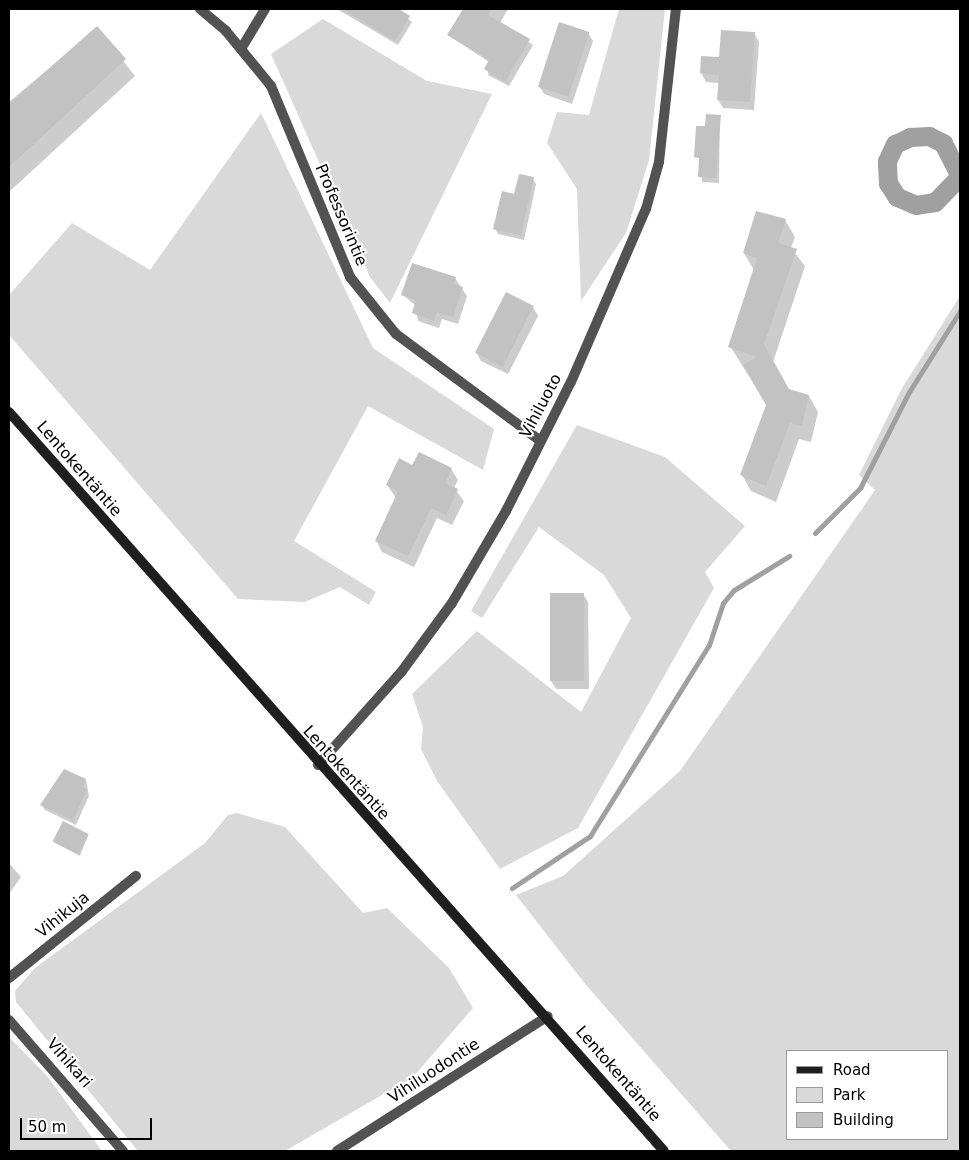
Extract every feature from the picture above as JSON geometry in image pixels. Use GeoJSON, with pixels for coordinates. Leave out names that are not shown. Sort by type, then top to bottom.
{"type":"FeatureCollection","features":[{"type":"Feature","properties":{"kind":"main road","name":"Lentokentäntie"},"geometry":{"type":"LineString","coordinates":[[9,412],[318,766],[548,1016],[664,1151]]}},
{"type":"Feature","properties":{"kind":"street","name":"Professorintie"},"geometry":{"type":"LineString","coordinates":[[200,9],[241,49],[271,86],[350,277],[396,334],[539,440]]}},
{"type":"Feature","properties":{"kind":"street"},"geometry":{"type":"LineString","coordinates":[[241,49],[265,9]]}},
{"type":"Feature","properties":{"kind":"street","name":"Vihiluoto"},"geometry":{"type":"LineString","coordinates":[[318,766],[402,671],[452,603],[506,511],[539,440],[571,382],[646,209],[659,162],[676,9]]}},
{"type":"Feature","properties":{"kind":"street","name":"Vihikuja"},"geometry":{"type":"LineString","coordinates":[[9,978],[136,876]]}},
{"type":"Feature","properties":{"kind":"street","name":"Vihiluodontie"},"geometry":{"type":"LineString","coordinates":[[337,1151],[548,1016]]}},
{"type":"Feature","properties":{"kind":"street","name":"Vihikari"},"geometry":{"type":"LineString","coordinates":[[9,1020],[123,1151]]}},
{"type":"Feature","properties":{"kind":"green space"},"geometry":{"type":"Polygon","coordinates":[[[619,9],[665,9],[649,160],[626,233],[581,301],[577,189],[547,143],[557,112],[589,115],[619,9]]]}},
{"type":"Feature","properties":{"kind":"green space"},"geometry":{"type":"Polygon","coordinates":[[[323,19],[427,81],[492,94],[390,303],[370,277],[271,54],[323,19]]]}},
{"type":"Feature","properties":{"kind":"green space"},"geometry":{"type":"Polygon","coordinates":[[[261,113],[373,348],[494,429],[483,470],[368,406],[294,541],[376,592],[369,605],[340,587],[305,602],[238,599],[9,335],[9,295],[72,223],[150,270],[261,113]]]}},
{"type":"Feature","properties":{"kind":"green space"},"geometry":{"type":"Polygon","coordinates":[[[960,296],[960,1151],[731,1151],[586,985],[516,895],[563,876],[680,771],[875,490],[859,475],[901,390],[960,296]]]}},
{"type":"Feature","properties":{"kind":"green space"},"geometry":{"type":"Polygon","coordinates":[[[577,425],[665,457],[745,526],[705,572],[714,588],[578,828],[500,869],[437,781],[421,749],[423,727],[412,694],[477,631],[581,712],[631,618],[604,575],[539,527],[482,618],[471,611],[577,425]]]}},
{"type":"Feature","properties":{"kind":"green space"},"geometry":{"type":"Polygon","coordinates":[[[237,813],[285,827],[363,913],[387,908],[449,968],[473,1008],[413,1077],[285,1151],[138,1151],[16,1002],[15,991],[35,968],[205,843],[228,815],[237,813]]]}},
{"type":"Feature","properties":{"kind":"green space"},"geometry":{"type":"Polygon","coordinates":[[[9,1037],[47,1076],[102,1151],[9,1151],[9,1037]]]}},
{"type":"Feature","properties":{"kind":"building"},"geometry":{"type":"Polygon","coordinates":[[[342,9],[399,9],[410,16],[395,41],[342,9]]]}},
{"type":"Feature","properties":{"kind":"building"},"geometry":{"type":"Polygon","coordinates":[[[463,9],[492,9],[488,15],[530,39],[505,82],[484,69],[489,60],[447,35],[463,9]]]}},
{"type":"Feature","properties":{"kind":"building"},"geometry":{"type":"Polygon","coordinates":[[[559,22],[589,32],[568,97],[538,87],[559,22]]]}},
{"type":"Feature","properties":{"kind":"building"},"geometry":{"type":"Polygon","coordinates":[[[97,26],[126,59],[9,167],[9,104],[97,26]]]}},
{"type":"Feature","properties":{"kind":"building"},"geometry":{"type":"Polygon","coordinates":[[[721,30],[755,32],[750,102],[717,100],[719,75],[700,73],[701,56],[719,57],[721,30]]]}},
{"type":"Feature","properties":{"kind":"building"},"geometry":{"type":"Polygon","coordinates":[[[706,114],[721,115],[716,178],[698,177],[699,158],[694,157],[696,126],[705,126],[706,114]]]}},
{"type":"Feature","properties":{"kind":"building"},"geometry":{"type":"Polygon","coordinates":[[[519,174],[534,177],[521,235],[493,229],[502,191],[514,194],[519,174]]]}},
{"type":"Feature","properties":{"kind":"building"},"geometry":{"type":"Polygon","coordinates":[[[756,211],[786,219],[778,243],[797,249],[764,344],[789,389],[809,395],[802,426],[790,423],[766,486],[740,475],[766,405],[743,365],[757,357],[728,347],[757,258],[743,253],[756,211]]]}},
{"type":"Feature","properties":{"kind":"building"},"geometry":{"type":"Polygon","coordinates":[[[412,263],[456,277],[454,284],[463,287],[453,317],[437,312],[434,321],[412,313],[416,300],[401,295],[412,263]]]}},
{"type":"Feature","properties":{"kind":"building"},"geometry":{"type":"Polygon","coordinates":[[[506,292],[534,306],[503,367],[475,353],[506,292]]]}},
{"type":"Feature","properties":{"kind":"building"},"geometry":{"type":"Polygon","coordinates":[[[419,452],[452,468],[445,483],[458,489],[446,515],[431,508],[408,556],[375,541],[398,491],[386,485],[399,458],[412,465],[419,452]]]}},
{"type":"Feature","properties":{"kind":"building"},"geometry":{"type":"Polygon","coordinates":[[[550,593],[584,593],[584,681],[550,681],[550,593]]]}},
{"type":"Feature","properties":{"kind":"building"},"geometry":{"type":"Polygon","coordinates":[[[64,769],[86,779],[83,787],[87,790],[73,820],[40,805],[64,769]]]}},
{"type":"Feature","properties":{"kind":"building"},"geometry":{"type":"Polygon","coordinates":[[[63,821],[89,834],[78,855],[53,841],[63,821]]]}},
{"type":"Feature","properties":{"kind":"waterway"},"geometry":{"type":"LineString","coordinates":[[929,136],[943,143],[960,176],[935,202],[916,205],[897,197],[888,183],[887,161],[895,144],[910,137],[929,136]]}},
{"type":"Feature","properties":{"kind":"waterway"},"geometry":{"type":"LineString","coordinates":[[815,533],[860,488],[909,392],[960,311]]}},
{"type":"Feature","properties":{"kind":"waterway"},"geometry":{"type":"LineString","coordinates":[[512,888],[590,836],[709,645],[723,603],[734,590],[789,556]]}}]}
